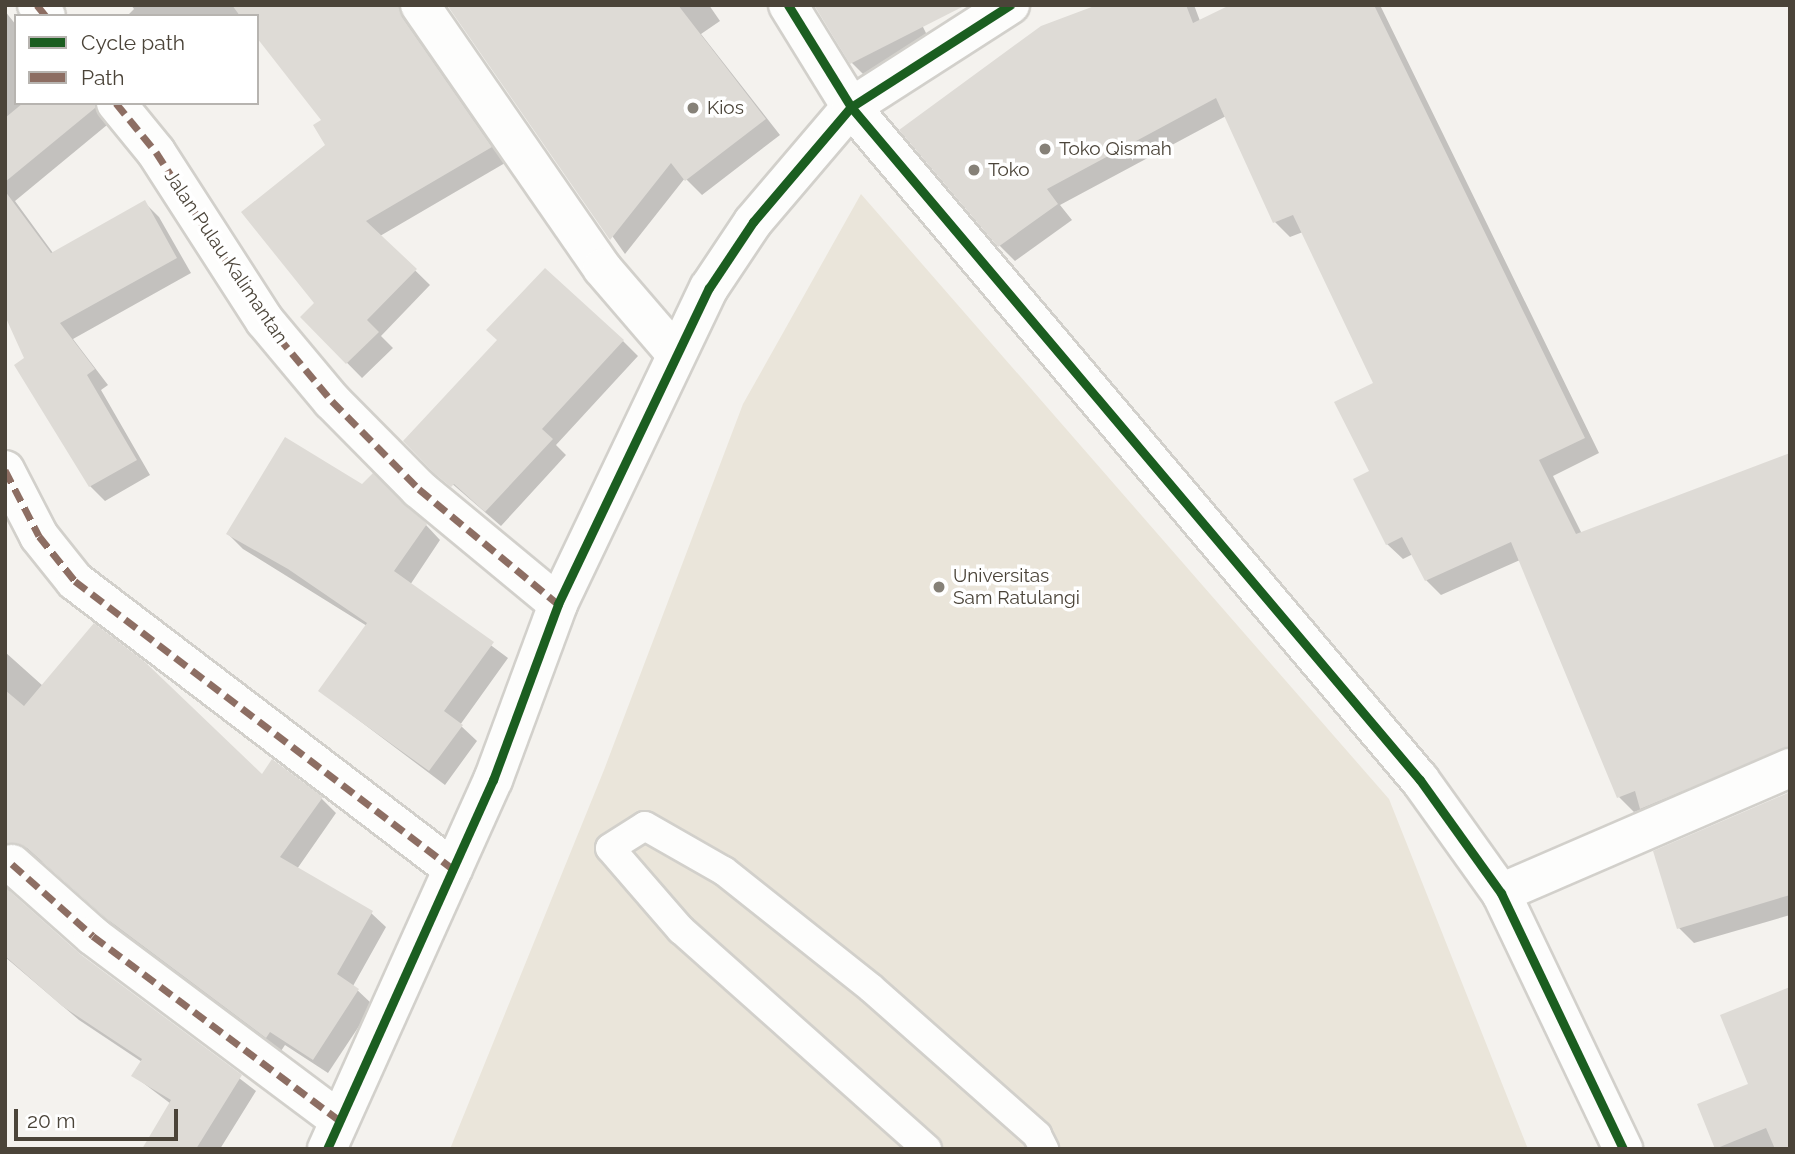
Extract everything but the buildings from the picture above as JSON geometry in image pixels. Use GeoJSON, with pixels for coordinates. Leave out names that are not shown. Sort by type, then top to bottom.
{"type":"FeatureCollection","features":[{"type":"Feature","properties":{"kind":"street"},"geometry":{"type":"LineString","coordinates":[[420,5],[602,268],[676,354]]}},
{"type":"Feature","properties":{"kind":"street"},"geometry":{"type":"LineString","coordinates":[[788,5],[851,107],[1420,780],[1501,893],[1623,1149]]}},
{"type":"Feature","properties":{"kind":"street"},"geometry":{"type":"LineString","coordinates":[[12,864],[93,936],[333,1135],[493,780],[558,604],[709,288],[753,222],[851,107],[999,7]]}},
{"type":"Feature","properties":{"kind":"street","name":"Jalan Pulau Kalimantan"},"geometry":{"type":"LineString","coordinates":[[119,105],[156,152],[265,321],[332,401],[419,489],[558,604]]}},
{"type":"Feature","properties":{"kind":"street"},"geometry":{"type":"LineString","coordinates":[[5,470],[39,536],[75,581],[453,869]]}},
{"type":"Feature","properties":{"kind":"street"},"geometry":{"type":"LineString","coordinates":[[1501,893],[1790,768]]}},
{"type":"Feature","properties":{"kind":"lane"},"geometry":{"type":"LineString","coordinates":[[927,1149],[681,930],[610,848],[645,826],[724,871],[872,988],[1038,1135],[1044,1149]]}},
{"type":"Feature","properties":{"kind":"shaded area","name":"Universitas Sam Ratulangi"},"geometry":{"type":"Polygon","coordinates":[[[861,194],[1389,799],[1528,1149],[450,1149],[604,770],[743,404],[861,194]]]}},
{"type":"Feature","properties":{"kind":"marked path"},"geometry":{"type":"LineString","coordinates":[[37,5],[44,14]]}},
{"type":"Feature","properties":{"kind":"marked path"},"geometry":{"type":"LineString","coordinates":[[118,105],[156,152],[265,321],[332,401],[419,489],[558,604]]}},
{"type":"Feature","properties":{"kind":"marked path"},"geometry":{"type":"LineString","coordinates":[[5,470],[39,536],[75,581],[453,869]]}},
{"type":"Feature","properties":{"kind":"marked path"},"geometry":{"type":"LineString","coordinates":[[12,864],[93,936],[339,1120]]}},
{"type":"Feature","properties":{"kind":"cycle path"},"geometry":{"type":"LineString","coordinates":[[788,5],[851,107],[1420,780],[1501,893],[1623,1149]]}},
{"type":"Feature","properties":{"kind":"cycle path"},"geometry":{"type":"LineString","coordinates":[[327,1149],[493,780],[558,604],[709,288],[753,222],[851,107],[1010,5]]}},
{"type":"Feature","properties":{"kind":"place","name":"Kios"},"geometry":{"type":"Point","coordinates":[693,108]}},
{"type":"Feature","properties":{"kind":"place","name":"Toko Qismah"},"geometry":{"type":"Point","coordinates":[1045,149]}},
{"type":"Feature","properties":{"kind":"place","name":"Toko"},"geometry":{"type":"Point","coordinates":[974,170]}},
{"type":"Feature","properties":{"kind":"place","name":"Universitas Sam Ratulangi"},"geometry":{"type":"Point","coordinates":[939,587]}}]}
